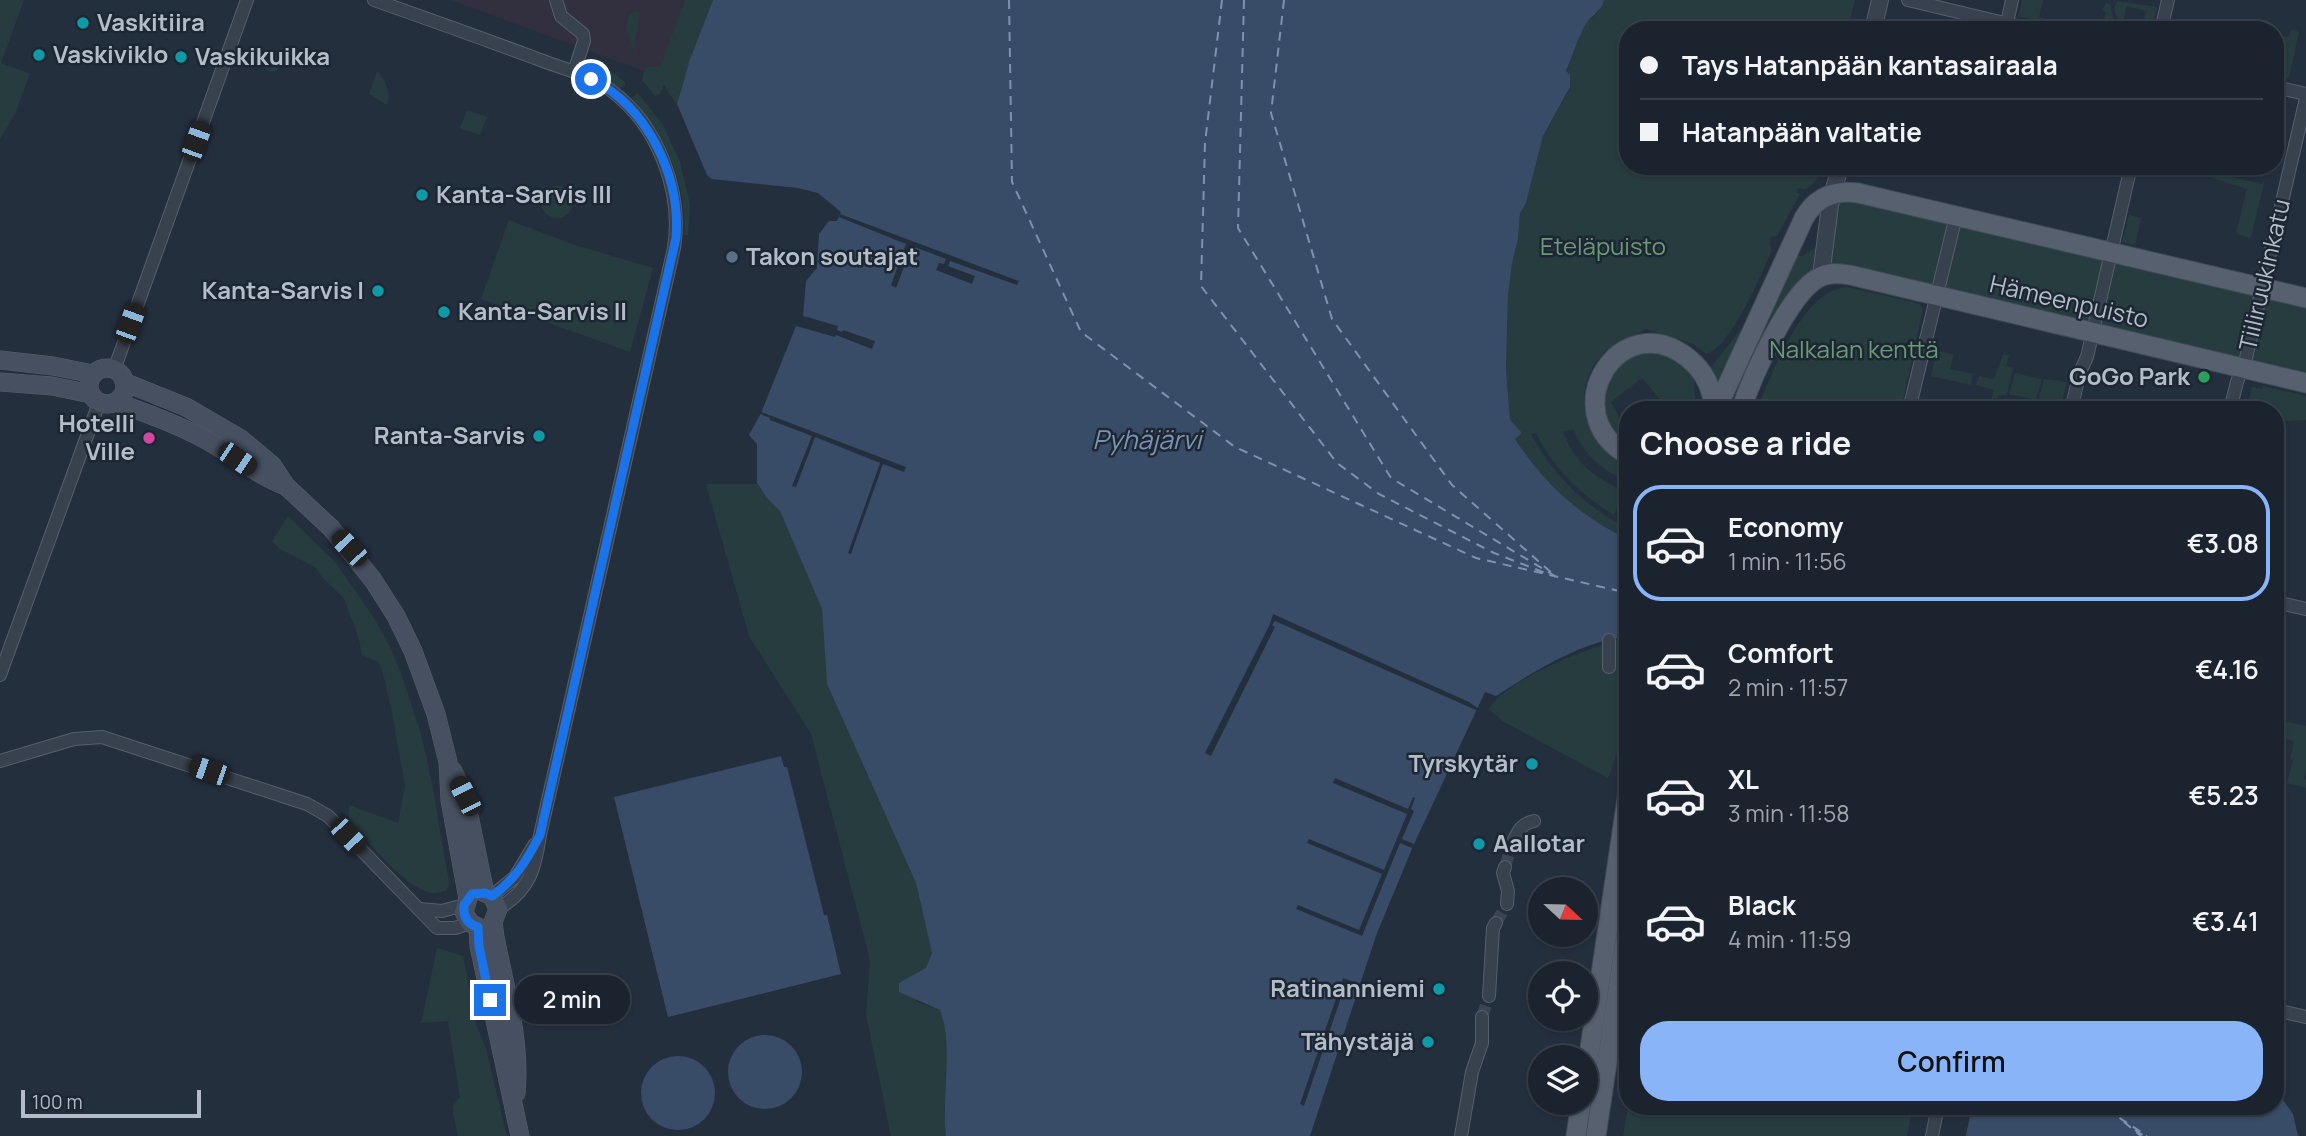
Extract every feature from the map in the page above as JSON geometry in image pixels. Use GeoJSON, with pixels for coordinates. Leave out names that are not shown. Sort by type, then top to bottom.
{"type":"FeatureCollection","features":[{"type":"Feature","properties":{"kind":"main road"},"geometry":{"type":"LineString","coordinates":[[1719,401],[1804,218],[1818,201],[1833,194],[1858,193],[2306,298]]}},
{"type":"Feature","properties":{"kind":"main road","name":"Hämeenpuisto"},"geometry":{"type":"LineString","coordinates":[[1821,276],[1833,273],[1850,275],[2306,383]]}},
{"type":"Feature","properties":{"kind":"main road"},"geometry":{"type":"LineString","coordinates":[[1745,401],[1779,328],[1810,284],[1821,276]]}},
{"type":"Feature","properties":{"kind":"main road"},"geometry":{"type":"LineString","coordinates":[[1619,449],[1603,432],[1595,413],[1594,398],[1599,379],[1607,365],[1626,349],[1649,343],[1662,344],[1683,354],[1697,366],[1707,381],[1713,401]]}},
{"type":"Feature","properties":{"kind":"main road"},"geometry":{"type":"LineString","coordinates":[[0,360],[93,374],[103,369],[186,407],[241,439],[272,465],[286,486],[349,548],[396,616],[425,680],[448,762],[465,796],[486,912],[479,946],[520,1136]]}},
{"type":"Feature","properties":{"kind":"main road"},"geometry":{"type":"LineString","coordinates":[[93,374],[89,384],[102,399]]}},
{"type":"Feature","properties":{"kind":"main road"},"geometry":{"type":"LineString","coordinates":[[102,399],[123,394],[119,376]]}},
{"type":"Feature","properties":{"kind":"main road"},"geometry":{"type":"LineString","coordinates":[[0,382],[52,386],[102,399],[184,429],[262,477],[286,486]]}},
{"type":"Feature","properties":{"kind":"main road"},"geometry":{"type":"LineString","coordinates":[[448,762],[450,800],[466,902],[464,912],[486,912]]}},
{"type":"Feature","properties":{"kind":"main road"},"geometry":{"type":"LineString","coordinates":[[1590,1045],[1619,853]]}},
{"type":"Feature","properties":{"kind":"main road"},"geometry":{"type":"LineString","coordinates":[[1595,1136],[1619,981]]}},
{"type":"Feature","properties":{"kind":"main road"},"geometry":{"type":"LineString","coordinates":[[1576,1136],[1579,1115]]}},
{"type":"Feature","properties":{"kind":"street"},"geometry":{"type":"LineString","coordinates":[[119,376],[143,286],[247,0]]}},
{"type":"Feature","properties":{"kind":"street"},"geometry":{"type":"LineString","coordinates":[[0,761],[74,738],[103,737],[307,804],[335,823],[437,928],[455,929],[514,898],[527,884],[534,869],[667,281],[677,227],[676,205],[670,180],[645,127],[632,109],[613,92],[574,72],[374,0]]}},
{"type":"Feature","properties":{"kind":"street"},"geometry":{"type":"LineString","coordinates":[[556,0],[561,16],[583,34],[584,41],[574,72]]}},
{"type":"Feature","properties":{"kind":"street"},"geometry":{"type":"LineString","coordinates":[[1875,21],[1881,0]]}},
{"type":"Feature","properties":{"kind":"street"},"geometry":{"type":"LineString","coordinates":[[1908,0],[1998,21]]}},
{"type":"Feature","properties":{"kind":"street"},"geometry":{"type":"LineString","coordinates":[[2007,21],[2012,0]]}},
{"type":"Feature","properties":{"kind":"street"},"geometry":{"type":"LineString","coordinates":[[2163,21],[2168,0]]}},
{"type":"Feature","properties":{"kind":"street"},"geometry":{"type":"LineString","coordinates":[[2284,90],[2306,96]]}},
{"type":"Feature","properties":{"kind":"street","name":"Tiiliruukinkatu"},"geometry":{"type":"LineString","coordinates":[[2233,401],[2243,368],[2306,96]]}},
{"type":"Feature","properties":{"kind":"street"},"geometry":{"type":"LineString","coordinates":[[1821,276],[1838,175]]}},
{"type":"Feature","properties":{"kind":"street"},"geometry":{"type":"LineString","coordinates":[[2073,401],[2129,175]]}},
{"type":"Feature","properties":{"kind":"street"},"geometry":{"type":"LineString","coordinates":[[1911,401],[1956,216]]}},
{"type":"Feature","properties":{"kind":"street"},"geometry":{"type":"LineString","coordinates":[[0,675],[102,399]]}},
{"type":"Feature","properties":{"kind":"street"},"geometry":{"type":"LineString","coordinates":[[2284,604],[2306,609]]}},
{"type":"Feature","properties":{"kind":"street"},"geometry":{"type":"LineString","coordinates":[[1609,640],[1609,667]]}},
{"type":"Feature","properties":{"kind":"street"},"geometry":{"type":"LineString","coordinates":[[1512,844],[1520,828],[1525,823],[1534,821]]}},
{"type":"Feature","properties":{"kind":"street"},"geometry":{"type":"LineString","coordinates":[[1505,867],[1503,873],[1508,891],[1507,904]]}},
{"type":"Feature","properties":{"kind":"street"},"geometry":{"type":"LineString","coordinates":[[420,909],[442,911],[466,902],[472,894],[486,912]]}},
{"type":"Feature","properties":{"kind":"street"},"geometry":{"type":"LineString","coordinates":[[1489,996],[1493,928],[1496,923]]}},
{"type":"Feature","properties":{"kind":"street"},"geometry":{"type":"LineString","coordinates":[[2284,1012],[2306,1017]]}},
{"type":"Feature","properties":{"kind":"street"},"geometry":{"type":"LineString","coordinates":[[1461,1136],[1472,1072],[1482,1043],[1482,1017]]}},
{"type":"Feature","properties":{"kind":"street"},"geometry":{"type":"LineString","coordinates":[[1932,1136],[1936,1115]]}},
{"type":"Feature","properties":{"kind":"shaded area"},"geometry":{"type":"Polygon","coordinates":[[[451,0],[685,0],[657,76],[451,0]]]}},
{"type":"Feature","properties":{"kind":"green space"},"geometry":{"type":"Polygon","coordinates":[[[0,0],[24,0],[1,63],[30,74],[15,114],[0,139],[0,0]]]}},
{"type":"Feature","properties":{"kind":"green space"},"geometry":{"type":"Polygon","coordinates":[[[685,0],[713,0],[690,59],[677,104],[664,85],[660,94],[655,96],[642,80],[646,66],[660,67],[685,0]]]}},
{"type":"Feature","properties":{"kind":"green space","name":"Eteläpuisto"},"geometry":{"type":"Polygon","coordinates":[[[1604,0],[1855,0],[1850,21],[1619,21],[1619,175],[1820,175],[1806,189],[1798,188],[1796,192],[1800,194],[1777,236],[1772,237],[1769,243],[1772,250],[1753,292],[1735,325],[1716,349],[1706,354],[1693,344],[1646,329],[1612,346],[1595,363],[1587,379],[1585,412],[1599,443],[1619,460],[1619,476],[1588,454],[1574,430],[1563,431],[1580,461],[1596,476],[1619,488],[1619,502],[1614,515],[1569,480],[1536,433],[1531,434],[1572,489],[1597,510],[1619,524],[1619,535],[1564,497],[1539,471],[1515,439],[1520,435],[1510,420],[1506,369],[1508,295],[1520,213],[1526,203],[1543,136],[1568,92],[1566,72],[1585,23],[1598,13],[1604,0]]]}},
{"type":"Feature","properties":{"kind":"green space"},"geometry":{"type":"Polygon","coordinates":[[[2022,0],[2043,0],[2039,17],[2060,21],[2040,21],[2018,16],[2022,0]]]}},
{"type":"Feature","properties":{"kind":"green space"},"geometry":{"type":"Polygon","coordinates":[[[2117,1],[2157,7],[2154,21],[2144,21],[2146,11],[2127,6],[2123,21],[2118,21],[2114,9],[2117,1]]]}},
{"type":"Feature","properties":{"kind":"green space"},"geometry":{"type":"Polygon","coordinates":[[[2106,3],[2110,4],[2114,21],[2104,21],[2106,12],[2102,10],[2106,3]]]}},
{"type":"Feature","properties":{"kind":"green space"},"geometry":{"type":"Polygon","coordinates":[[[636,11],[640,13],[633,52],[626,27],[629,14],[636,11]]]}},
{"type":"Feature","properties":{"kind":"green space"},"geometry":{"type":"Polygon","coordinates":[[[2291,29],[2299,32],[2287,78],[2284,78],[2284,36],[2289,37],[2291,29]]]}},
{"type":"Feature","properties":{"kind":"green space"},"geometry":{"type":"Polygon","coordinates":[[[262,51],[281,57],[277,71],[270,72],[257,62],[257,56],[262,51]]]}},
{"type":"Feature","properties":{"kind":"green space"},"geometry":{"type":"Polygon","coordinates":[[[587,61],[612,72],[625,82],[625,85],[620,88],[589,70],[587,61]]]}},
{"type":"Feature","properties":{"kind":"green space"},"geometry":{"type":"Polygon","coordinates":[[[377,71],[387,86],[387,105],[369,94],[377,71]]]}},
{"type":"Feature","properties":{"kind":"green space"},"geometry":{"type":"Polygon","coordinates":[[[637,92],[663,125],[680,162],[690,205],[688,235],[684,235],[682,197],[672,162],[655,128],[632,98],[637,92]]]}},
{"type":"Feature","properties":{"kind":"green space"},"geometry":{"type":"Polygon","coordinates":[[[467,110],[487,117],[480,135],[460,128],[467,110]]]}},
{"type":"Feature","properties":{"kind":"green space"},"geometry":{"type":"Polygon","coordinates":[[[2223,175],[2262,184],[2265,178],[2251,238],[2236,234],[2247,189],[2209,177],[2223,175]]]}},
{"type":"Feature","properties":{"kind":"green space"},"geometry":{"type":"Polygon","coordinates":[[[557,186],[568,191],[573,202],[568,213],[557,218],[546,213],[541,202],[546,191],[557,186]]]}},
{"type":"Feature","properties":{"kind":"green space"},"geometry":{"type":"Polygon","coordinates":[[[1852,200],[2306,305],[2306,376],[1830,263],[1837,202],[1852,200]]]}},
{"type":"Feature","properties":{"kind":"green space"},"geometry":{"type":"Polygon","coordinates":[[[2129,215],[2141,218],[2135,245],[2122,242],[2129,215]]]}},
{"type":"Feature","properties":{"kind":"green space"},"geometry":{"type":"Polygon","coordinates":[[[509,220],[572,244],[653,268],[630,352],[481,299],[509,220]]]}},
{"type":"Feature","properties":{"kind":"green space"},"geometry":{"type":"Polygon","coordinates":[[[1820,245],[1819,265],[1801,282],[1738,401],[1727,401],[1795,255],[1802,256],[1820,245]]]}},
{"type":"Feature","properties":{"kind":"green space","name":"Nalkalan kenttä"},"geometry":{"type":"Polygon","coordinates":[[[1848,287],[1920,304],[1923,309],[1903,401],[1760,401],[1791,335],[1817,301],[1832,291],[1848,287]]]}},
{"type":"Feature","properties":{"kind":"green space"},"geometry":{"type":"Polygon","coordinates":[[[1741,329],[1744,330],[1716,390],[1708,371],[1741,329]]]}},
{"type":"Feature","properties":{"kind":"green space"},"geometry":{"type":"Polygon","coordinates":[[[1649,347],[1696,373],[1695,401],[1661,401],[1642,378],[1611,402],[1619,418],[1619,438],[1600,412],[1610,368],[1649,347]]]}},
{"type":"Feature","properties":{"kind":"green space"},"geometry":{"type":"Polygon","coordinates":[[[1937,350],[1954,355],[1950,369],[1973,374],[1971,385],[1931,376],[1937,350]]]}},
{"type":"Feature","properties":{"kind":"green space"},"geometry":{"type":"Polygon","coordinates":[[[2004,352],[2009,355],[2006,366],[2013,368],[2007,394],[1998,396],[1996,401],[1991,401],[1994,390],[1976,385],[1979,376],[1994,379],[2004,352]]]}},
{"type":"Feature","properties":{"kind":"green space"},"geometry":{"type":"Polygon","coordinates":[[[2015,373],[2042,379],[2036,400],[2009,394],[2015,373]]]}},
{"type":"Feature","properties":{"kind":"green space"},"geometry":{"type":"Polygon","coordinates":[[[2044,379],[2067,382],[2062,401],[2038,401],[2044,379]]]}},
{"type":"Feature","properties":{"kind":"green space"},"geometry":{"type":"Polygon","coordinates":[[[2263,386],[2306,396],[2306,420],[2284,421],[2284,401],[2249,401],[2252,387],[2262,389],[2263,386]]]}},
{"type":"Feature","properties":{"kind":"green space"},"geometry":{"type":"Polygon","coordinates":[[[706,484],[757,484],[780,511],[822,609],[827,684],[916,883],[932,953],[916,1001],[940,1010],[944,1024],[947,1056],[946,1136],[891,1136],[866,1015],[870,960],[811,734],[749,636],[706,484]]]}},
{"type":"Feature","properties":{"kind":"green space"},"geometry":{"type":"Polygon","coordinates":[[[288,516],[335,562],[374,618],[401,673],[421,734],[432,783],[449,883],[447,890],[431,893],[420,889],[397,872],[348,819],[349,805],[398,823],[405,786],[392,712],[382,669],[378,662],[362,655],[358,635],[343,597],[315,567],[280,549],[272,541],[288,516]]]}},
{"type":"Feature","properties":{"kind":"green space"},"geometry":{"type":"Polygon","coordinates":[[[1619,640],[1619,743],[1608,778],[1504,722],[1488,709],[1499,697],[1532,675],[1619,640]]]}},
{"type":"Feature","properties":{"kind":"green space"},"geometry":{"type":"Polygon","coordinates":[[[2284,721],[2306,726],[2306,788],[2287,783],[2293,760],[2290,759],[2294,741],[2285,739],[2284,742],[2284,721]]]}},
{"type":"Feature","properties":{"kind":"green space"},"geometry":{"type":"Polygon","coordinates":[[[437,948],[463,956],[476,1024],[486,1049],[507,1136],[458,1136],[452,1106],[460,1097],[448,1021],[421,1023],[437,948]]]}},
{"type":"Feature","properties":{"kind":"green space"},"geometry":{"type":"Polygon","coordinates":[[[1626,1115],[1911,1115],[1907,1136],[1623,1136],[1626,1115]]]}},
{"type":"Feature","properties":{"kind":"water","name":"Pyhäjärvi"},"geometry":{"type":"Polygon","coordinates":[[[713,0],[1604,0],[1586,23],[1577,43],[1566,71],[1570,75],[1570,87],[1543,136],[1526,203],[1520,213],[1508,295],[1506,369],[1510,420],[1521,432],[1515,439],[1539,471],[1564,497],[1619,535],[1619,638],[1575,651],[1542,667],[1496,696],[1485,692],[1414,844],[1377,933],[1310,1136],[946,1136],[947,1056],[940,1010],[899,992],[899,983],[926,968],[932,953],[916,883],[827,684],[822,609],[780,511],[757,483],[757,444],[749,435],[761,413],[796,326],[803,316],[806,281],[817,268],[819,234],[829,221],[837,221],[841,212],[818,193],[798,188],[712,179],[707,175],[677,104],[690,59],[713,0]]]}},
{"type":"Feature","properties":{"kind":"water"},"geometry":{"type":"Polygon","coordinates":[[[781,756],[784,767],[787,767],[841,974],[668,1017],[614,797],[781,756]]]}},
{"type":"Feature","properties":{"kind":"water"},"geometry":{"type":"Polygon","coordinates":[[[758,1035],[772,1035],[786,1041],[796,1051],[802,1072],[800,1086],[786,1103],[772,1109],[758,1109],[744,1103],[734,1093],[728,1079],[728,1065],[734,1051],[744,1041],[758,1035]]]}},
{"type":"Feature","properties":{"kind":"water"},"geometry":{"type":"Polygon","coordinates":[[[671,1056],[685,1056],[699,1062],[709,1072],[715,1093],[713,1107],[699,1124],[685,1130],[671,1130],[657,1124],[647,1114],[641,1100],[641,1086],[647,1072],[657,1062],[671,1056]]]}},
{"type":"Feature","properties":{"kind":"water"},"geometry":{"type":"Polygon","coordinates":[[[2284,1102],[2293,1114],[2298,1136],[1966,1136],[1970,1115],[2284,1115],[2284,1102]]]}},
{"type":"Feature","properties":{"kind":"pier"},"geometry":{"type":"Polygon","coordinates":[[[840,214],[1019,281],[1017,285],[950,261],[948,266],[975,276],[972,284],[936,270],[939,263],[944,264],[946,259],[912,246],[896,288],[891,285],[906,244],[839,217],[840,214]]]}},
{"type":"Feature","properties":{"kind":"pier"},"geometry":{"type":"Polygon","coordinates":[[[800,315],[838,326],[837,330],[842,332],[843,330],[875,341],[872,349],[836,335],[835,337],[796,326],[800,315]]]}},
{"type":"Feature","properties":{"kind":"pier"},"geometry":{"type":"Polygon","coordinates":[[[759,411],[906,467],[904,472],[883,464],[851,554],[848,553],[880,463],[815,437],[796,487],[792,486],[812,436],[770,420],[758,413],[759,411]]]}},
{"type":"Feature","properties":{"kind":"pier"},"geometry":{"type":"Polygon","coordinates":[[[1273,614],[1469,702],[1479,709],[1478,711],[1275,621],[1272,625],[1275,627],[1211,756],[1205,753],[1273,614]]]}},
{"type":"Feature","properties":{"kind":"pier"},"geometry":{"type":"Polygon","coordinates":[[[1335,778],[1408,809],[1413,797],[1415,798],[1411,809],[1414,811],[1402,839],[1414,844],[1412,848],[1400,843],[1362,936],[1296,909],[1298,905],[1359,930],[1382,874],[1307,843],[1309,839],[1384,870],[1407,814],[1333,783],[1335,778]]]}},
{"type":"Feature","properties":{"kind":"pier"},"geometry":{"type":"Polygon","coordinates":[[[1343,978],[1360,984],[1358,987],[1346,983],[1304,1106],[1300,1104],[1343,978]]]}},
{"type":"Feature","properties":{"kind":"ferry route"},"geometry":{"type":"LineString","coordinates":[[1009,0],[1012,182],[1081,332],[1235,447],[1476,558],[1619,591]]}},
{"type":"Feature","properties":{"kind":"ferry route"},"geometry":{"type":"LineString","coordinates":[[1222,0],[1205,143],[1201,286],[1337,463],[1379,494],[1494,553],[1548,574]]}},
{"type":"Feature","properties":{"kind":"ferry route"},"geometry":{"type":"LineString","coordinates":[[1244,0],[1238,228],[1391,478],[1555,576]]}},
{"type":"Feature","properties":{"kind":"ferry route"},"geometry":{"type":"LineString","coordinates":[[1284,0],[1271,113],[1332,319],[1452,485],[1553,574]]}},
{"type":"Feature","properties":{"kind":"ferry route"},"geometry":{"type":"LineString","coordinates":[[2115,1115],[2147,1136]]}},
{"type":"Feature","properties":{"kind":"ferry route"},"geometry":{"type":"LineString","coordinates":[[2124,1122],[2141,1136]]}},
{"type":"Feature","properties":{"kind":"ferry route"},"geometry":{"type":"LineString","coordinates":[[2135,1130],[2144,1136]]}},
{"type":"Feature","properties":{"kind":"tunnel"},"geometry":{"type":"LineString","coordinates":[[1505,867],[1512,844]]}},
{"type":"Feature","properties":{"kind":"tunnel"},"geometry":{"type":"LineString","coordinates":[[1496,923],[1507,904]]}},
{"type":"Feature","properties":{"kind":"tunnel"},"geometry":{"type":"LineString","coordinates":[[1482,1017],[1489,996]]}},
{"type":"Feature","properties":{"kind":"place","name":"Vaskitiira"},"geometry":{"type":"Point","coordinates":[83,23]}},
{"type":"Feature","properties":{"kind":"place","name":"Vaskiviklo"},"geometry":{"type":"Point","coordinates":[39,55]}},
{"type":"Feature","properties":{"kind":"place","name":"Vaskikuikka"},"geometry":{"type":"Point","coordinates":[181,57]}},
{"type":"Feature","properties":{"kind":"place","name":"Kanta-Sarvis III"},"geometry":{"type":"Point","coordinates":[422,195]}},
{"type":"Feature","properties":{"kind":"place","name":"Takon soutajat"},"geometry":{"type":"Point","coordinates":[732,257]}},
{"type":"Feature","properties":{"kind":"place","name":"Kanta-Sarvis I"},"geometry":{"type":"Point","coordinates":[378,291]}},
{"type":"Feature","properties":{"kind":"place","name":"Kanta-Sarvis II"},"geometry":{"type":"Point","coordinates":[444,312]}},
{"type":"Feature","properties":{"kind":"place","name":"GoGo Park"},"geometry":{"type":"Point","coordinates":[2204,377]}},
{"type":"Feature","properties":{"kind":"place","name":"Ranta-Sarvis"},"geometry":{"type":"Point","coordinates":[539,436]}},
{"type":"Feature","properties":{"kind":"place","name":"Hotelli Ville"},"geometry":{"type":"Point","coordinates":[149,438]}},
{"type":"Feature","properties":{"kind":"place","name":"Tyrskytär"},"geometry":{"type":"Point","coordinates":[1532,764]}},
{"type":"Feature","properties":{"kind":"place","name":"Aallotar"},"geometry":{"type":"Point","coordinates":[1479,844]}},
{"type":"Feature","properties":{"kind":"place","name":"Ratinanniemi"},"geometry":{"type":"Point","coordinates":[1439,989]}},
{"type":"Feature","properties":{"kind":"place","name":"Tähystäjä"},"geometry":{"type":"Point","coordinates":[1428,1042]}},
{"type":"Feature","properties":{"kind":"route"},"geometry":{"type":"LineString","coordinates":[[490,1000],[478,927],[466,918],[464,905],[472,894],[479,892],[492,896],[505,887],[522,868],[540,835],[676,238],[674,194],[652,138],[632,109],[607,88],[591,79]]}}]}
